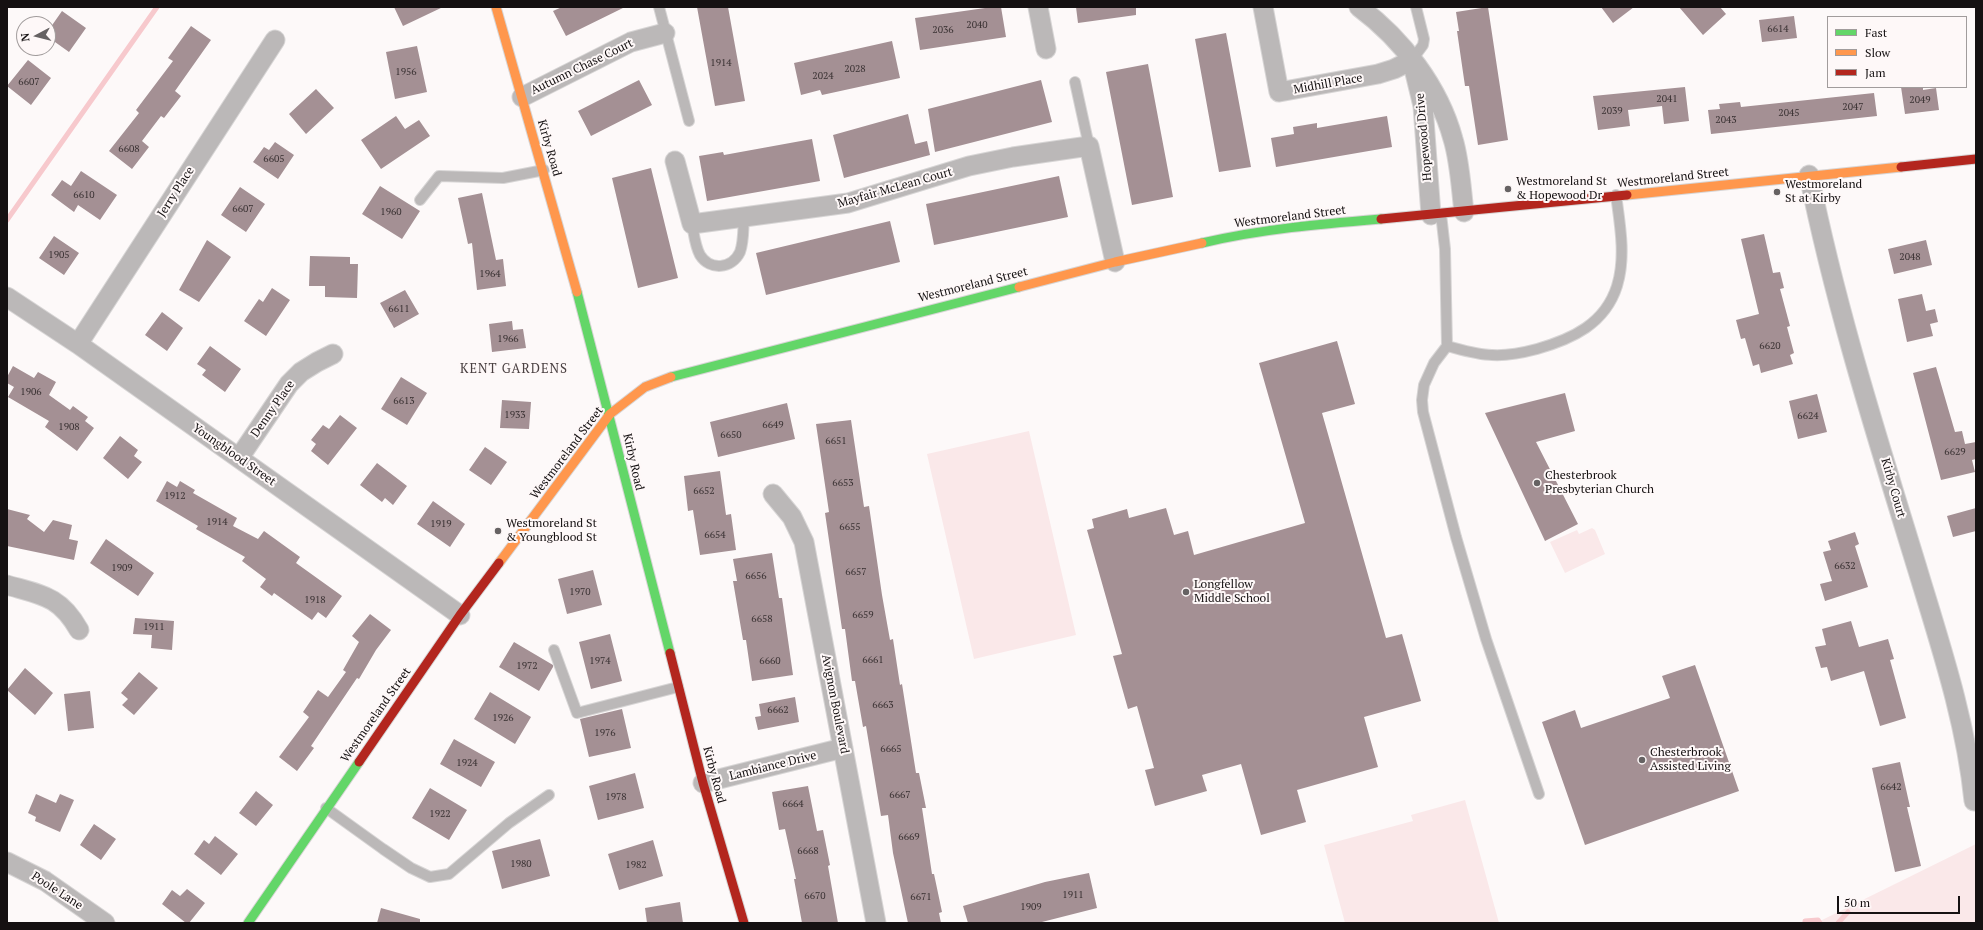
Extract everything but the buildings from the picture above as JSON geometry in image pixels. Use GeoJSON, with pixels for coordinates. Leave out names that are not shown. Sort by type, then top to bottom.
{"type":"FeatureCollection","features":[{"type":"Feature","properties":{"kind":"main road","name":"Kirby Road"},"geometry":{"type":"LineString","coordinates":[[496,7],[544,170],[610,414],[620,460],[703,783],[744,923]]}},
{"type":"Feature","properties":{"kind":"main road","name":"Westmoreland Street"},"geometry":{"type":"LineString","coordinates":[[248,923],[460,615],[610,414],[646,387],[676,375],[1115,262],[1190,244],[1274,229],[1464,212],[1809,175],[1892,169],[1976,159]]}},
{"type":"Feature","properties":{"kind":"street"},"geometry":{"type":"LineString","coordinates":[[1038,7],[1046,49]]}},
{"type":"Feature","properties":{"kind":"street","name":"Midhill Place"},"geometry":{"type":"LineString","coordinates":[[1263,7],[1279,92],[1373,76],[1394,69],[1412,60]]}},
{"type":"Feature","properties":{"kind":"street","name":"Hopewood Drive"},"geometry":{"type":"LineString","coordinates":[[1359,7],[1389,33],[1412,60],[1430,86],[1448,124],[1455,146],[1464,212]]}},
{"type":"Feature","properties":{"kind":"street","name":"Autumn Chase Court"},"geometry":{"type":"LineString","coordinates":[[522,97],[631,42],[665,33]]}},
{"type":"Feature","properties":{"kind":"street","name":"Jerry Place"},"geometry":{"type":"LineString","coordinates":[[78,344],[275,40]]}},
{"type":"Feature","properties":{"kind":"street","name":"Hopewood Drive"},"geometry":{"type":"LineString","coordinates":[[1412,60],[1423,106],[1436,214]]}},
{"type":"Feature","properties":{"kind":"street"},"geometry":{"type":"LineString","coordinates":[[1089,146],[1115,262]]}},
{"type":"Feature","properties":{"kind":"street","name":"Mayfair McLean Court"},"geometry":{"type":"LineString","coordinates":[[692,224],[848,203],[969,166],[1014,157],[1089,146]]}},
{"type":"Feature","properties":{"kind":"street"},"geometry":{"type":"LineString","coordinates":[[675,161],[692,224]]}},
{"type":"Feature","properties":{"kind":"street","name":"Kirby Court"},"geometry":{"type":"LineString","coordinates":[[1809,175],[1822,242],[1918,573],[1935,624],[1964,729],[1974,802]]}},
{"type":"Feature","properties":{"kind":"street","name":"Youngblood Street"},"geometry":{"type":"LineString","coordinates":[[7,297],[78,344],[460,615]]}},
{"type":"Feature","properties":{"kind":"street","name":"Denny Place"},"geometry":{"type":"LineString","coordinates":[[239,458],[289,384],[301,372],[333,354]]}},
{"type":"Feature","properties":{"kind":"street","name":"Avignon Boulevard"},"geometry":{"type":"LineString","coordinates":[[773,494],[792,517],[804,542],[876,923]]}},
{"type":"Feature","properties":{"kind":"street"},"geometry":{"type":"LineString","coordinates":[[7,586],[45,596],[60,604],[70,615],[79,630]]}},
{"type":"Feature","properties":{"kind":"street","name":"Lambiance Drive"},"geometry":{"type":"LineString","coordinates":[[703,783],[843,748]]}},
{"type":"Feature","properties":{"kind":"street","name":"Poole Lane"},"geometry":{"type":"LineString","coordinates":[[7,862],[45,881],[105,923]]}},
{"type":"Feature","properties":{"kind":"lane"},"geometry":{"type":"LineString","coordinates":[[658,7],[689,121]]}},
{"type":"Feature","properties":{"kind":"lane"},"geometry":{"type":"LineString","coordinates":[[1412,60],[1423,45],[1424,39],[1416,7]]}},
{"type":"Feature","properties":{"kind":"lane"},"geometry":{"type":"LineString","coordinates":[[1075,82],[1089,146]]}},
{"type":"Feature","properties":{"kind":"lane"},"geometry":{"type":"LineString","coordinates":[[420,200],[439,176],[503,178],[544,170]]}},
{"type":"Feature","properties":{"kind":"lane"},"geometry":{"type":"LineString","coordinates":[[1448,346],[1479,354],[1512,355],[1558,343],[1581,333],[1589,327],[1606,310],[1618,281],[1622,256],[1616,195]]}},
{"type":"Feature","properties":{"kind":"lane"},"geometry":{"type":"LineString","coordinates":[[1436,214],[1445,249],[1448,346],[1434,363],[1424,385],[1422,405],[1424,418],[1486,639],[1538,794]]}},
{"type":"Feature","properties":{"kind":"lane"},"geometry":{"type":"LineString","coordinates":[[692,224],[699,254],[706,262],[714,266],[725,266],[733,260],[739,252],[744,217]]}},
{"type":"Feature","properties":{"kind":"lane"},"geometry":{"type":"LineString","coordinates":[[554,650],[577,713],[678,687]]}},
{"type":"Feature","properties":{"kind":"lane"},"geometry":{"type":"LineString","coordinates":[[326,808],[411,868],[430,877],[449,874],[509,823],[549,795]]}},
{"type":"Feature","properties":{"kind":"shaded area"},"geometry":{"type":"Polygon","coordinates":[[[1029,431],[1076,635],[974,659],[927,454],[1029,431]]]}},
{"type":"Feature","properties":{"kind":"shaded area"},"geometry":{"type":"Polygon","coordinates":[[[1592,528],[1595,530],[1605,554],[1565,573],[1550,542],[1577,530],[1579,534],[1592,528]]]}},
{"type":"Feature","properties":{"kind":"shaded area"},"geometry":{"type":"Polygon","coordinates":[[[1465,800],[1499,923],[1345,923],[1324,845],[1413,821],[1411,815],[1465,800]]]}},
{"type":"Feature","properties":{"kind":"shaded area"},"geometry":{"type":"Polygon","coordinates":[[[1976,844],[1976,923],[1816,923],[1976,844]]]}},
{"type":"Feature","properties":{"kind":"waterway"},"geometry":{"type":"LineString","coordinates":[[7,220],[157,7]]}},
{"type":"Feature","properties":{"kind":"waterway"},"geometry":{"type":"LineString","coordinates":[[1838,923],[1848,912]]}},
{"type":"Feature","properties":{"kind":"waterway"},"geometry":{"type":"LineString","coordinates":[[1805,923],[1805,921],[1818,920],[1820,923]]}},
{"type":"Feature","properties":{"kind":"traffic: fast"},"geometry":{"type":"LineString","coordinates":[[1202,243],[1246,234],[1314,225],[1381,219]]}},
{"type":"Feature","properties":{"kind":"traffic: fast"},"geometry":{"type":"LineString","coordinates":[[671,377],[1019,287]]}},
{"type":"Feature","properties":{"kind":"traffic: fast"},"geometry":{"type":"LineString","coordinates":[[577,292],[670,653]]}},
{"type":"Feature","properties":{"kind":"traffic: fast"},"geometry":{"type":"LineString","coordinates":[[248,923],[359,762]]}},
{"type":"Feature","properties":{"kind":"traffic: slow"},"geometry":{"type":"LineString","coordinates":[[496,7],[577,292]]}},
{"type":"Feature","properties":{"kind":"traffic: slow"},"geometry":{"type":"LineString","coordinates":[[1627,195],[1901,167]]}},
{"type":"Feature","properties":{"kind":"traffic: slow"},"geometry":{"type":"LineString","coordinates":[[1019,287],[1115,262],[1202,243]]}},
{"type":"Feature","properties":{"kind":"traffic: slow"},"geometry":{"type":"LineString","coordinates":[[499,563],[610,414],[645,387],[671,377]]}},
{"type":"Feature","properties":{"kind":"traffic: jam"},"geometry":{"type":"LineString","coordinates":[[1901,167],[1976,159]]}},
{"type":"Feature","properties":{"kind":"traffic: jam"},"geometry":{"type":"LineString","coordinates":[[1381,219],[1627,195]]}},
{"type":"Feature","properties":{"kind":"traffic: jam"},"geometry":{"type":"LineString","coordinates":[[359,762],[460,615],[499,563]]}},
{"type":"Feature","properties":{"kind":"traffic: jam"},"geometry":{"type":"LineString","coordinates":[[670,653],[703,783],[744,923]]}},
{"type":"Feature","properties":{"kind":"place","name":"Westmoreland St & Hopewood Dr"},"geometry":{"type":"Point","coordinates":[1508,189]}},
{"type":"Feature","properties":{"kind":"place","name":"Westmoreland St at Kirby"},"geometry":{"type":"Point","coordinates":[1777,192]}},
{"type":"Feature","properties":{"kind":"place","name":"Chesterbrook Presbyterian Church"},"geometry":{"type":"Point","coordinates":[1537,483]}},
{"type":"Feature","properties":{"kind":"place","name":"Westmoreland St & Youngblood St"},"geometry":{"type":"Point","coordinates":[498,531]}},
{"type":"Feature","properties":{"kind":"place","name":"Longfellow Middle School"},"geometry":{"type":"Point","coordinates":[1186,592]}},
{"type":"Feature","properties":{"kind":"place","name":"Chesterbrook Assisted Living"},"geometry":{"type":"Point","coordinates":[1642,760]}},
{"type":"Feature","properties":{"kind":"district","name":"KENT GARDENS"},"geometry":{"type":"Point","coordinates":[514,369]}}]}
